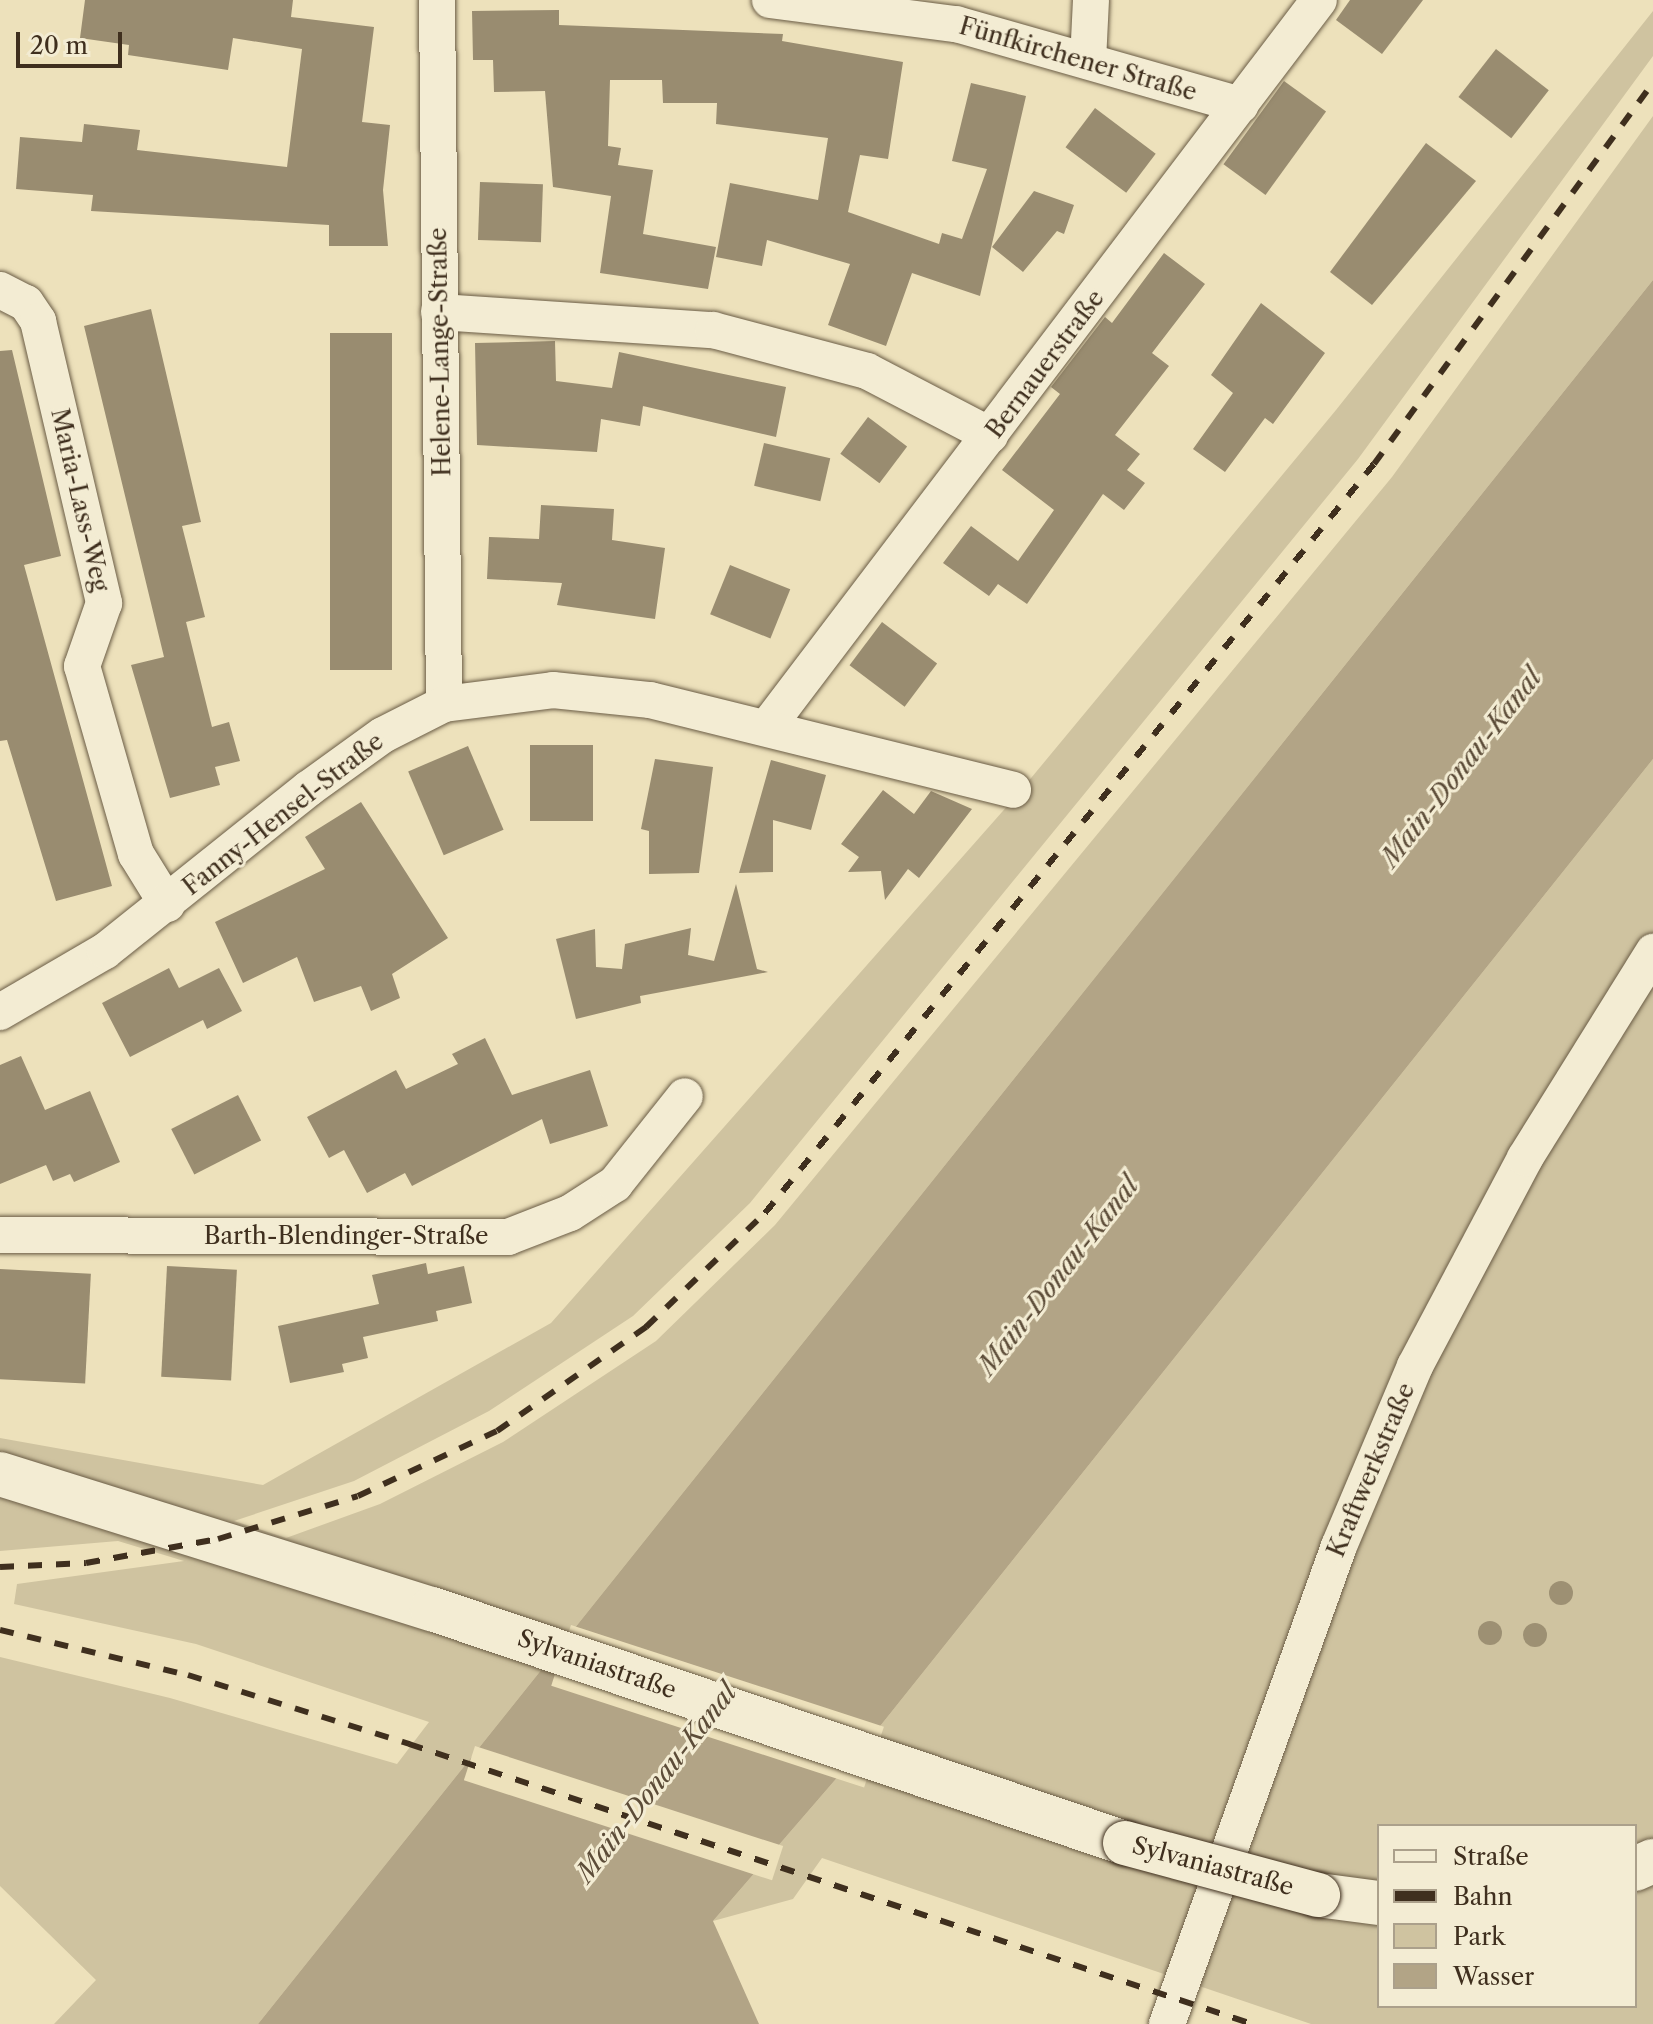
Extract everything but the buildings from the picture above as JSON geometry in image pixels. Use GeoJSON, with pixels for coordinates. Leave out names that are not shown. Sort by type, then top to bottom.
{"type":"FeatureCollection","features":[{"type":"Feature","properties":{"kind":"street","name":"Helene-Lange-Straße"},"geometry":{"type":"LineString","coordinates":[[437,0],[444,704]]}},
{"type":"Feature","properties":{"kind":"street","name":"Fünfkirchener Straße"},"geometry":{"type":"LineString","coordinates":[[770,0],[956,24],[1241,105]]}},
{"type":"Feature","properties":{"kind":"street"},"geometry":{"type":"LineString","coordinates":[[1088,61],[1091,0]]}},
{"type":"Feature","properties":{"kind":"street","name":"Bernauerstraße"},"geometry":{"type":"LineString","coordinates":[[768,726],[1319,0]]}},
{"type":"Feature","properties":{"kind":"street","name":"Maria-Lass-Weg"},"geometry":{"type":"LineString","coordinates":[[0,290],[26,303],[38,321],[104,603],[82,666],[136,854],[167,904]]}},
{"type":"Feature","properties":{"kind":"street"},"geometry":{"type":"LineString","coordinates":[[439,312],[713,330],[867,371],[990,435]]}},
{"type":"Feature","properties":{"kind":"street","name":"Fanny-Hensel-Straße"},"geometry":{"type":"LineString","coordinates":[[0,1012],[105,951],[308,789],[383,735],[444,704],[553,690],[650,700],[768,726],[1013,790]]}},
{"type":"Feature","properties":{"kind":"street","name":"Kraftwerkstraße"},"geometry":{"type":"LineString","coordinates":[[1167,2024],[1268,1732],[1415,1366],[1525,1158],[1653,952]]}},
{"type":"Feature","properties":{"kind":"street","name":"Barth-Blendinger-Straße"},"geometry":{"type":"LineString","coordinates":[[0,1235],[508,1237],[570,1213],[615,1184],[685,1096]]}},
{"type":"Feature","properties":{"kind":"street","name":"Sylvaniastraße"},"geometry":{"type":"LineString","coordinates":[[0,1474],[432,1609],[1125,1843],[1318,1895],[1377,1903]]}},
{"type":"Feature","properties":{"kind":"green space"},"geometry":{"type":"Polygon","coordinates":[[[1653,11],[1653,56],[1358,459],[750,1203],[633,1316],[489,1411],[354,1481],[234,1521],[286,1538],[380,1504],[503,1442],[656,1341],[775,1225],[1392,477],[1653,116],[1653,280],[258,2024],[54,2024],[96,1980],[0,1886],[0,1657],[170,1698],[397,1764],[429,1722],[196,1644],[14,1604],[17,1584],[184,1561],[118,1541],[0,1551],[0,1438],[263,1485],[551,1323],[1017,795],[1336,410],[1653,11]]]}},
{"type":"Feature","properties":{"kind":"green space"},"geometry":{"type":"Polygon","coordinates":[[[1653,759],[1653,2024],[1311,2024],[822,1858],[793,1899],[713,1921],[861,1750],[1653,759]]]}},
{"type":"Feature","properties":{"kind":"water","name":"Main-Donau-Kanal"},"geometry":{"type":"Polygon","coordinates":[[[1653,280],[1653,759],[861,1750],[713,1921],[759,2024],[258,2024],[1653,280]]]}},
{"type":"Feature","properties":{"kind":"pier"},"geometry":{"type":"Polygon","coordinates":[[[571,1625],[884,1727],[864,1788],[551,1686],[571,1625]]]}},
{"type":"Feature","properties":{"kind":"pier"},"geometry":{"type":"Polygon","coordinates":[[[475,1746],[783,1846],[772,1880],[464,1780],[475,1746]]]}},
{"type":"Feature","properties":{"kind":"railway"},"geometry":{"type":"LineString","coordinates":[[0,1567],[86,1563],[218,1539],[358,1496],[497,1431],[646,1327],[765,1213],[1374,464],[1653,83]]}},
{"type":"Feature","properties":{"kind":"railway"},"geometry":{"type":"LineString","coordinates":[[0,1630],[188,1675],[409,1744],[1252,2024]]}}]}
